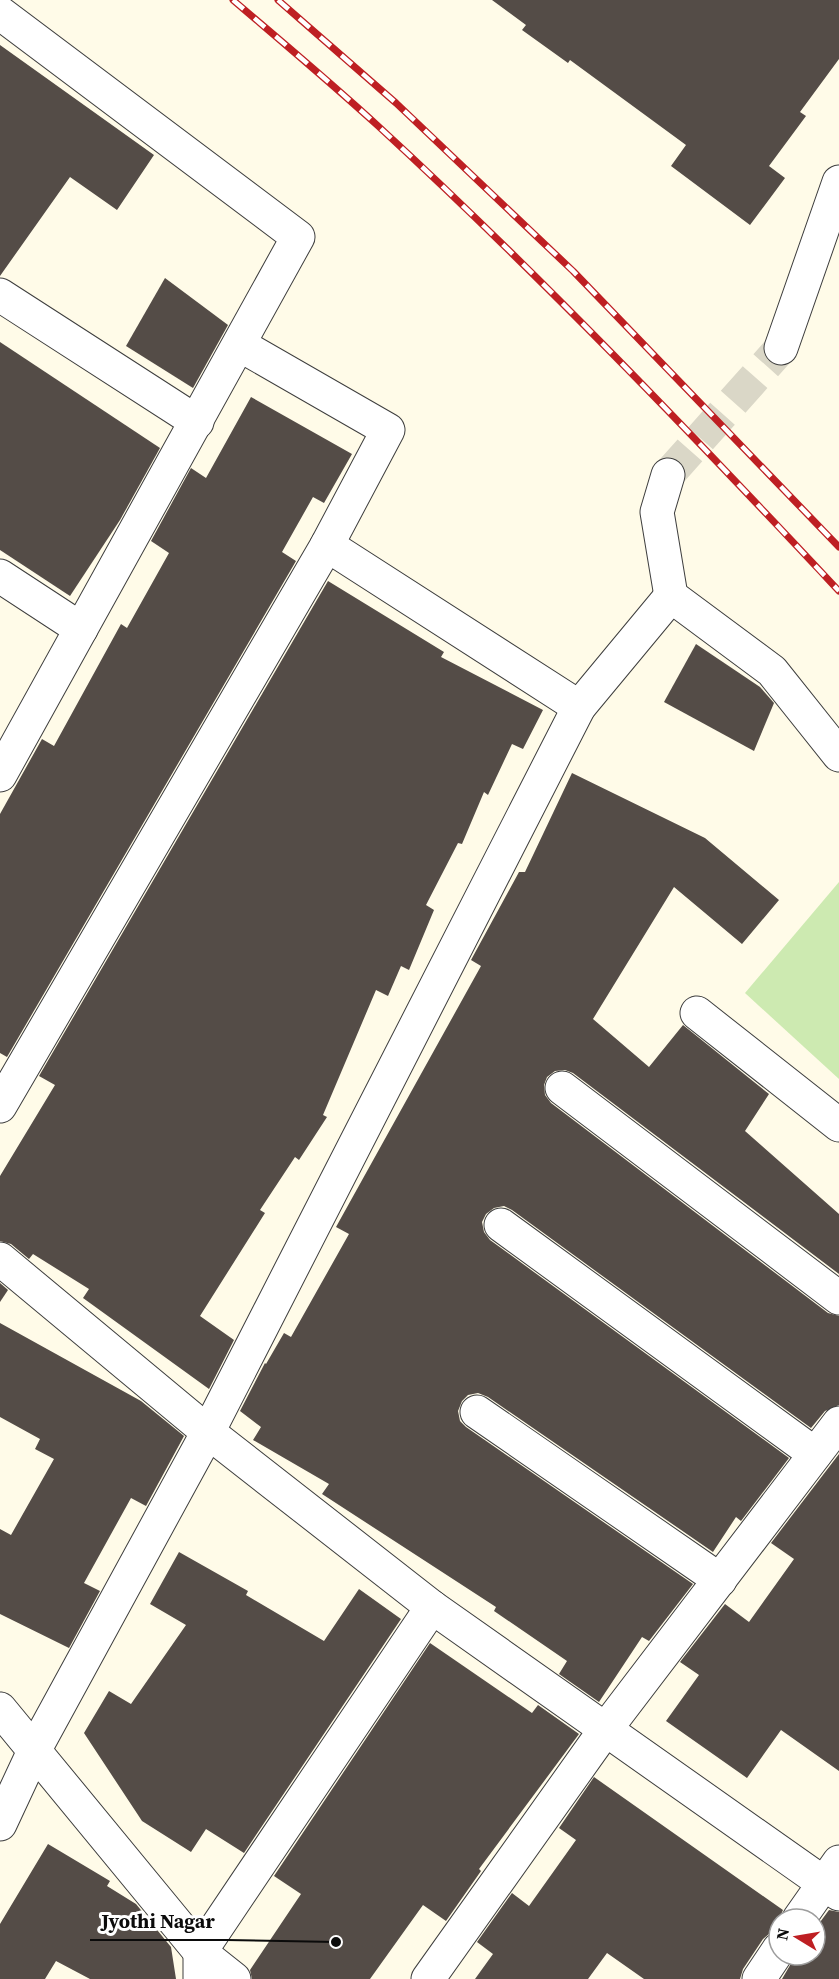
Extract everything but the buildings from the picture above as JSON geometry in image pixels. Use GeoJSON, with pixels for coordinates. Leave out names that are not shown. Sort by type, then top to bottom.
{"type":"FeatureCollection","features":[{"type":"Feature","properties":{"kind":"street"},"geometry":{"type":"LineString","coordinates":[[0,13],[298,237],[0,775]]}},
{"type":"Feature","properties":{"kind":"street"},"geometry":{"type":"LineString","coordinates":[[781,348],[839,182]]}},
{"type":"Feature","properties":{"kind":"street"},"geometry":{"type":"LineString","coordinates":[[0,295],[197,422]]}},
{"type":"Feature","properties":{"kind":"street"},"geometry":{"type":"LineString","coordinates":[[0,1106],[327,546],[388,430],[240,345]]}},
{"type":"Feature","properties":{"kind":"street"},"geometry":{"type":"LineString","coordinates":[[668,475],[657,512],[671,596],[772,671],[839,755]]}},
{"type":"Feature","properties":{"kind":"street"},"geometry":{"type":"LineString","coordinates":[[327,546],[579,707]]}},
{"type":"Feature","properties":{"kind":"street"},"geometry":{"type":"LineString","coordinates":[[0,576],[81,629]]}},
{"type":"Feature","properties":{"kind":"street"},"geometry":{"type":"LineString","coordinates":[[0,1824],[35,1749],[208,1432],[579,707],[671,596]]}},
{"type":"Feature","properties":{"kind":"street"},"geometry":{"type":"LineString","coordinates":[[697,1013],[839,1125]]}},
{"type":"Feature","properties":{"kind":"street"},"geometry":{"type":"LineString","coordinates":[[562,1088],[839,1298]]}},
{"type":"Feature","properties":{"kind":"street"},"geometry":{"type":"LineString","coordinates":[[501,1225],[815,1454]]}},
{"type":"Feature","properties":{"kind":"street"},"geometry":{"type":"LineString","coordinates":[[0,1259],[208,1432],[432,1607],[605,1730],[833,1880],[809,1907]]}},
{"type":"Feature","properties":{"kind":"street"},"geometry":{"type":"LineString","coordinates":[[477,1412],[720,1580]]}},
{"type":"Feature","properties":{"kind":"street"},"geometry":{"type":"LineString","coordinates":[[428,1979],[605,1730],[839,1423]]}},
{"type":"Feature","properties":{"kind":"street"},"geometry":{"type":"LineString","coordinates":[[200,1966],[432,1607]]}},
{"type":"Feature","properties":{"kind":"street"},"geometry":{"type":"LineString","coordinates":[[0,1708],[35,1749],[200,1966],[234,1979]]}},
{"type":"Feature","properties":{"kind":"green space"},"geometry":{"type":"Polygon","coordinates":[[[839,882],[839,1079],[745,993],[839,882]]]}},
{"type":"Feature","properties":{"kind":"tunnel"},"geometry":{"type":"LineString","coordinates":[[668,475],[781,348]]}},
{"type":"Feature","properties":{"kind":"railway"},"geometry":{"type":"LineString","coordinates":[[233,0],[359,109],[496,238],[669,412],[839,591]]}},
{"type":"Feature","properties":{"kind":"railway"},"geometry":{"type":"LineString","coordinates":[[278,0],[396,103],[573,271],[839,547]]}},
{"type":"Feature","properties":{"kind":"place","name":"Jyothi Nagar"},"geometry":{"type":"Point","coordinates":[336,1942]}}]}
